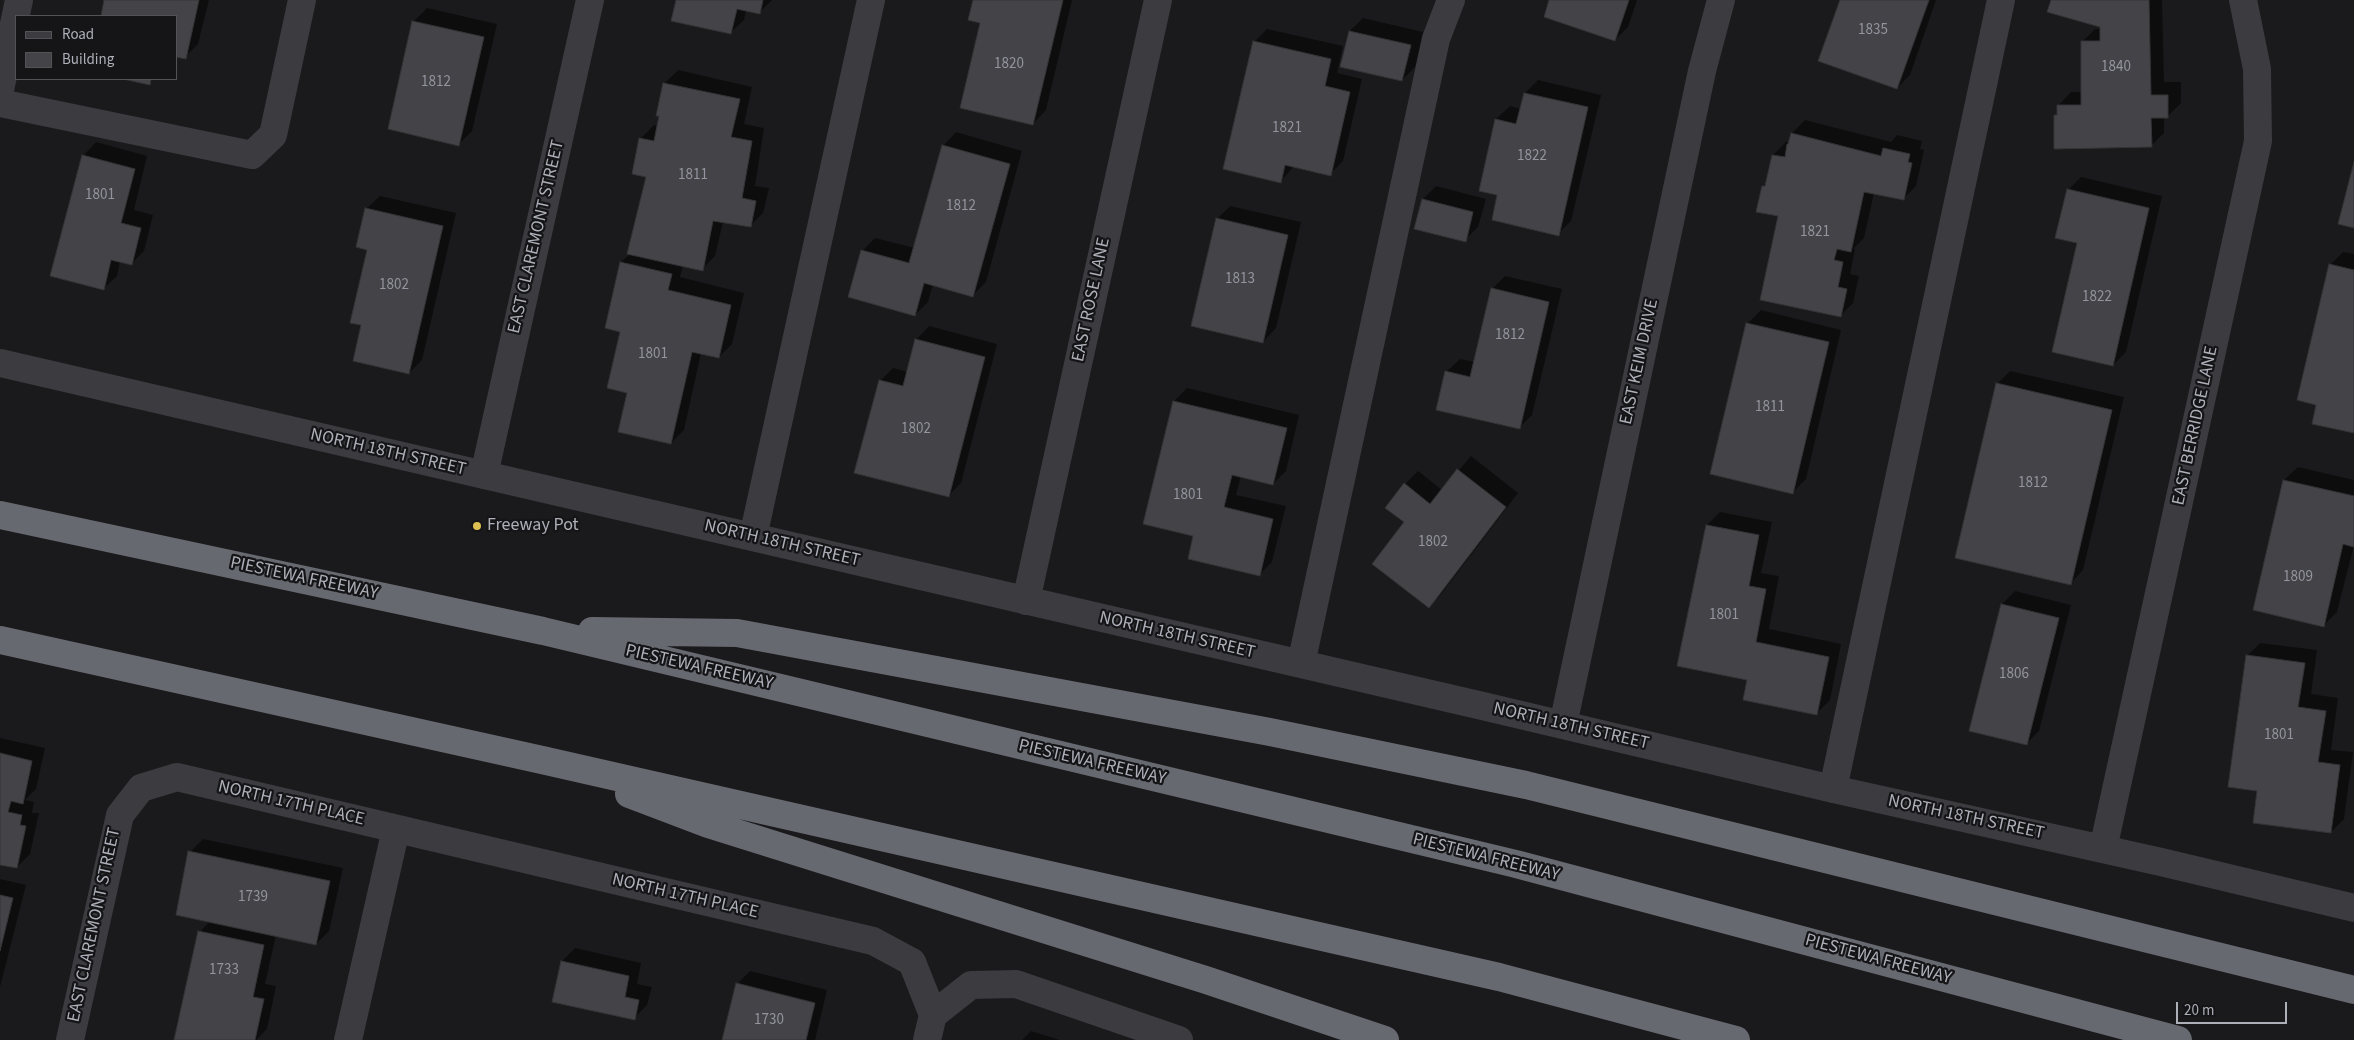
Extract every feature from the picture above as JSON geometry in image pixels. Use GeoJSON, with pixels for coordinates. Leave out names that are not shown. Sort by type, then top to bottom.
{"type":"FeatureCollection","features":[{"type":"Feature","properties":{"kind":"highway","name":"PIESTEWA FREEWAY"},"geometry":{"type":"LineString","coordinates":[[0,514],[543,631],[1516,864],[2178,1040]]}},
{"type":"Feature","properties":{"kind":"highway"},"geometry":{"type":"LineString","coordinates":[[543,631],[737,633],[1270,732],[1526,785],[2354,990]]}},
{"type":"Feature","properties":{"kind":"highway"},"geometry":{"type":"LineString","coordinates":[[0,640],[542,760],[1499,977],[1736,1040]]}},
{"type":"Feature","properties":{"kind":"highway"},"geometry":{"type":"LineString","coordinates":[[542,760],[708,824],[1206,980],[1385,1040]]}},
{"type":"Feature","properties":{"kind":"street"},"geometry":{"type":"LineString","coordinates":[[16,15],[19,0]]}},
{"type":"Feature","properties":{"kind":"street"},"geometry":{"type":"LineString","coordinates":[[0,103],[252,155],[273,135],[302,0]]}},
{"type":"Feature","properties":{"kind":"street","name":"EAST CLAREMONT STREET"},"geometry":{"type":"LineString","coordinates":[[484,475],[590,0]]}},
{"type":"Feature","properties":{"kind":"street"},"geometry":{"type":"LineString","coordinates":[[752,537],[871,0]]}},
{"type":"Feature","properties":{"kind":"street","name":"EAST ROSE LANE"},"geometry":{"type":"LineString","coordinates":[[1026,601],[1158,0]]}},
{"type":"Feature","properties":{"kind":"street"},"geometry":{"type":"LineString","coordinates":[[1301,664],[1436,38],[1451,0]]}},
{"type":"Feature","properties":{"kind":"street","name":"EAST KEIM DRIVE"},"geometry":{"type":"LineString","coordinates":[[1563,725],[1702,71],[1721,0]]}},
{"type":"Feature","properties":{"kind":"street"},"geometry":{"type":"LineString","coordinates":[[1833,789],[2001,0]]}},
{"type":"Feature","properties":{"kind":"street","name":"EAST BERRIDGE LANE"},"geometry":{"type":"LineString","coordinates":[[2103,849],[2258,141],[2257,69],[2244,0]]}},
{"type":"Feature","properties":{"kind":"street"},"geometry":{"type":"LineString","coordinates":[[0,90],[15,19]]}},
{"type":"Feature","properties":{"kind":"street","name":"NORTH 18TH STREET"},"geometry":{"type":"LineString","coordinates":[[0,363],[1833,789],[2103,849],[2354,908]]}},
{"type":"Feature","properties":{"kind":"street","name":"NORTH 17TH PLACE"},"geometry":{"type":"LineString","coordinates":[[141,788],[177,778],[873,941],[912,962],[930,1027]]}},
{"type":"Feature","properties":{"kind":"street","name":"EAST CLAREMONT STREET"},"geometry":{"type":"LineString","coordinates":[[70,1040],[120,815],[141,788]]}},
{"type":"Feature","properties":{"kind":"street"},"geometry":{"type":"LineString","coordinates":[[348,1040],[396,829]]}},
{"type":"Feature","properties":{"kind":"street","name":"NORTH 17TH PLACE"},"geometry":{"type":"LineString","coordinates":[[930,1027],[971,985],[1016,984],[1179,1040]]}},
{"type":"Feature","properties":{"kind":"building"},"geometry":{"type":"Polygon","coordinates":[[[104,0],[199,0],[186,59],[178,57],[178,15],[101,15],[104,0]]]}},
{"type":"Feature","properties":{"kind":"building"},"geometry":{"type":"Polygon","coordinates":[[[676,0],[763,0],[760,14],[737,9],[731,34],[671,21],[676,0]]]}},
{"type":"Feature","properties":{"kind":"building"},"geometry":{"type":"Polygon","coordinates":[[[973,0],[1063,0],[1033,125],[960,108],[980,23],[968,20],[973,0]]]}},
{"type":"Feature","properties":{"kind":"building"},"geometry":{"type":"Polygon","coordinates":[[[1549,0],[1629,0],[1615,41],[1544,17],[1549,0]]]}},
{"type":"Feature","properties":{"kind":"building"},"geometry":{"type":"Polygon","coordinates":[[[1840,0],[1929,0],[1897,89],[1818,61],[1840,0]]]}},
{"type":"Feature","properties":{"kind":"building"},"geometry":{"type":"Polygon","coordinates":[[[2051,0],[2149,0],[2151,95],[2168,95],[2168,118],[2151,118],[2152,147],[2054,149],[2054,115],[2057,115],[2057,105],[2081,105],[2081,41],[2100,41],[2100,27],[2047,12],[2051,0]]]}},
{"type":"Feature","properties":{"kind":"building"},"geometry":{"type":"Polygon","coordinates":[[[412,21],[484,37],[459,146],[388,129],[412,21]]]}},
{"type":"Feature","properties":{"kind":"building"},"geometry":{"type":"Polygon","coordinates":[[[1349,31],[1411,45],[1402,81],[1340,67],[1349,31]]]}},
{"type":"Feature","properties":{"kind":"building"},"geometry":{"type":"Polygon","coordinates":[[[1253,41],[1331,59],[1325,86],[1350,92],[1331,176],[1285,165],[1281,183],[1223,169],[1253,41]]]}},
{"type":"Feature","properties":{"kind":"building"},"geometry":{"type":"Polygon","coordinates":[[[128,80],[151,80],[150,85],[128,80]]]}},
{"type":"Feature","properties":{"kind":"building"},"geometry":{"type":"Polygon","coordinates":[[[663,83],[740,99],[731,137],[752,141],[742,198],[756,201],[751,227],[713,221],[703,271],[627,254],[646,177],[632,174],[639,138],[654,141],[659,116],[656,116],[663,83]]]}},
{"type":"Feature","properties":{"kind":"building"},"geometry":{"type":"Polygon","coordinates":[[[1524,93],[1588,107],[1559,236],[1492,220],[1497,195],[1479,191],[1495,119],[1516,124],[1524,93]]]}},
{"type":"Feature","properties":{"kind":"building"},"geometry":{"type":"Polygon","coordinates":[[[1791,133],[1881,156],[1883,148],[1910,154],[1908,162],[1912,163],[1904,200],[1864,192],[1851,252],[1837,249],[1834,260],[1843,262],[1838,287],[1847,289],[1841,317],[1760,300],[1778,216],[1756,212],[1762,186],[1765,186],[1772,155],[1785,157],[1791,133]]]}},
{"type":"Feature","properties":{"kind":"building"},"geometry":{"type":"Polygon","coordinates":[[[942,145],[1010,164],[973,297],[924,283],[915,316],[848,297],[861,250],[909,263],[942,145]]]}},
{"type":"Feature","properties":{"kind":"building"},"geometry":{"type":"Polygon","coordinates":[[[82,155],[135,169],[121,223],[141,228],[132,265],[111,260],[104,290],[50,276],[82,155]]]}},
{"type":"Feature","properties":{"kind":"building"},"geometry":{"type":"Polygon","coordinates":[[[2354,162],[2354,228],[2338,224],[2354,162]]]}},
{"type":"Feature","properties":{"kind":"building"},"geometry":{"type":"Polygon","coordinates":[[[2067,189],[2149,208],[2113,366],[2052,352],[2077,243],[2055,238],[2067,189]]]}},
{"type":"Feature","properties":{"kind":"building"},"geometry":{"type":"Polygon","coordinates":[[[1422,199],[1473,212],[1466,242],[1414,229],[1422,199]]]}},
{"type":"Feature","properties":{"kind":"building"},"geometry":{"type":"Polygon","coordinates":[[[365,208],[443,226],[409,374],[353,361],[361,325],[350,323],[367,250],[356,247],[365,208]]]}},
{"type":"Feature","properties":{"kind":"building"},"geometry":{"type":"Polygon","coordinates":[[[1216,218],[1288,235],[1263,343],[1191,326],[1216,218]]]}},
{"type":"Feature","properties":{"kind":"building"},"geometry":{"type":"Polygon","coordinates":[[[620,262],[672,274],[668,290],[731,305],[719,358],[692,352],[671,444],[618,432],[627,393],[607,388],[620,332],[605,328],[620,262]]]}},
{"type":"Feature","properties":{"kind":"building"},"geometry":{"type":"Polygon","coordinates":[[[2329,264],[2354,270],[2354,433],[2312,424],[2316,405],[2297,400],[2329,264]]]}},
{"type":"Feature","properties":{"kind":"building"},"geometry":{"type":"Polygon","coordinates":[[[1491,288],[1549,302],[1520,429],[1436,410],[1445,371],[1470,377],[1491,288]]]}},
{"type":"Feature","properties":{"kind":"building"},"geometry":{"type":"Polygon","coordinates":[[[1746,323],[1829,342],[1793,494],[1710,474],[1746,323]]]}},
{"type":"Feature","properties":{"kind":"building"},"geometry":{"type":"Polygon","coordinates":[[[915,339],[985,357],[949,497],[854,473],[879,380],[903,386],[915,339]]]}},
{"type":"Feature","properties":{"kind":"building"},"geometry":{"type":"Polygon","coordinates":[[[1996,383],[2112,410],[2071,585],[1955,558],[1996,383]]]}},
{"type":"Feature","properties":{"kind":"building"},"geometry":{"type":"Polygon","coordinates":[[[1173,401],[1287,428],[1273,485],[1232,475],[1224,507],[1273,519],[1260,576],[1188,559],[1193,536],[1143,524],[1173,401]]]}},
{"type":"Feature","properties":{"kind":"building"},"geometry":{"type":"Polygon","coordinates":[[[1457,469],[1506,507],[1429,608],[1372,564],[1404,522],[1385,508],[1404,483],[1430,504],[1457,469]]]}},
{"type":"Feature","properties":{"kind":"building"},"geometry":{"type":"Polygon","coordinates":[[[2283,480],[2354,496],[2354,547],[2343,544],[2324,627],[2253,610],[2283,480]]]}},
{"type":"Feature","properties":{"kind":"building"},"geometry":{"type":"Polygon","coordinates":[[[1706,525],[1759,535],[1749,586],[1766,589],[1756,642],[1829,657],[1817,715],[1743,700],[1747,680],[1677,666],[1706,525]]]}},
{"type":"Feature","properties":{"kind":"building"},"geometry":{"type":"Polygon","coordinates":[[[2001,604],[2059,618],[2027,745],[1969,731],[2001,604]]]}},
{"type":"Feature","properties":{"kind":"building"},"geometry":{"type":"Polygon","coordinates":[[[2246,655],[2305,663],[2298,707],[2326,711],[2318,762],[2340,765],[2331,833],[2253,823],[2257,791],[2228,787],[2246,655]]]}},
{"type":"Feature","properties":{"kind":"building"},"geometry":{"type":"Polygon","coordinates":[[[0,753],[32,761],[23,804],[11,801],[8,812],[22,815],[20,825],[26,826],[17,868],[0,865],[0,753]]]}},
{"type":"Feature","properties":{"kind":"building"},"geometry":{"type":"Polygon","coordinates":[[[188,851],[330,881],[316,945],[176,915],[188,851]]]}},
{"type":"Feature","properties":{"kind":"building"},"geometry":{"type":"Polygon","coordinates":[[[0,895],[13,898],[0,951],[0,895]]]}},
{"type":"Feature","properties":{"kind":"building"},"geometry":{"type":"Polygon","coordinates":[[[198,931],[264,945],[253,997],[264,999],[255,1040],[174,1040],[198,931]]]}},
{"type":"Feature","properties":{"kind":"building"},"geometry":{"type":"Polygon","coordinates":[[[561,961],[629,976],[625,997],[639,1000],[635,1020],[552,1002],[561,961]]]}},
{"type":"Feature","properties":{"kind":"building"},"geometry":{"type":"Polygon","coordinates":[[[736,983],[815,1003],[806,1040],[722,1040],[736,983]]]}},
{"type":"Feature","properties":{"kind":"place","name":"Freeway Pot"},"geometry":{"type":"Point","coordinates":[477,526]}}]}
